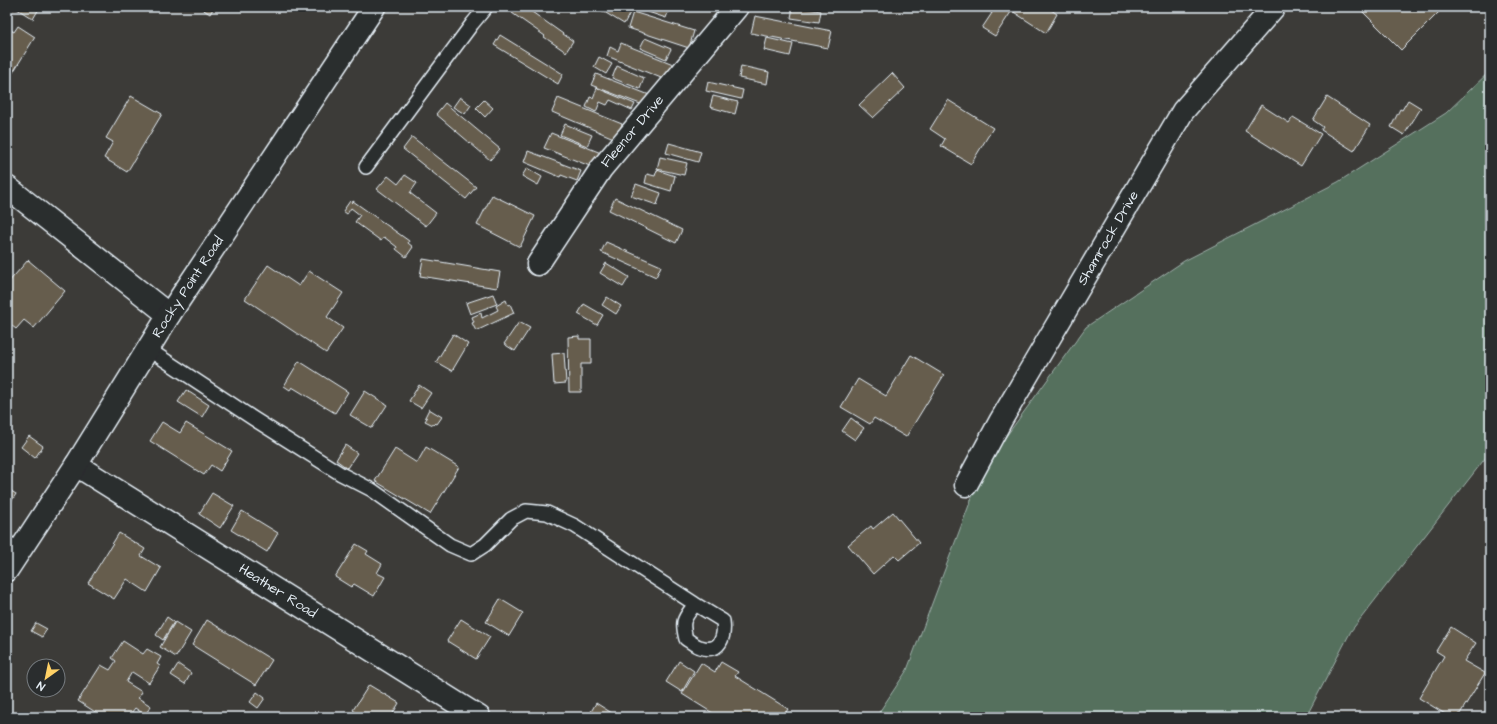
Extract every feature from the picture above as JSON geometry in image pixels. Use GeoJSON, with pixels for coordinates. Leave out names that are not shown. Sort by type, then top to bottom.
{"type":"FeatureCollection","features":[{"type":"Feature","properties":{"kind":"street","name":"Rocky Point Road"},"geometry":{"type":"LineString","coordinates":[[7,570],[13,547],[76,465],[169,315],[374,7]]}},
{"type":"Feature","properties":{"kind":"street","name":"Fleenor Drive"},"geometry":{"type":"LineString","coordinates":[[538,264],[601,169],[737,7]]}},
{"type":"Feature","properties":{"kind":"street","name":"Shamrock Drive"},"geometry":{"type":"LineString","coordinates":[[966,485],[1001,420],[1183,111],[1274,7]]}},
{"type":"Feature","properties":{"kind":"street"},"geometry":{"type":"LineString","coordinates":[[7,186],[169,315]]}},
{"type":"Feature","properties":{"kind":"street","name":"Heather Road"},"geometry":{"type":"LineString","coordinates":[[76,465],[479,717]]}},
{"type":"Feature","properties":{"kind":"lane"},"geometry":{"type":"LineString","coordinates":[[366,167],[486,7]]}},
{"type":"Feature","properties":{"kind":"lane"},"geometry":{"type":"LineString","coordinates":[[148,349],[341,474],[372,490],[450,545],[472,554],[485,545],[511,519],[526,511],[547,513],[575,526],[694,604]]}},
{"type":"Feature","properties":{"kind":"green space"},"geometry":{"type":"Polygon","coordinates":[[[1490,71],[1490,452],[1351,631],[1306,717],[876,717],[907,670],[983,468],[1086,327],[1184,261],[1338,182],[1446,113],[1490,71]]]}},
{"type":"Feature","properties":{"kind":"building"},"geometry":{"type":"Polygon","coordinates":[[[14,7],[40,7],[33,19],[14,7]]]}},
{"type":"Feature","properties":{"kind":"building"},"geometry":{"type":"Polygon","coordinates":[[[199,7],[214,7],[210,14],[199,7]]]}},
{"type":"Feature","properties":{"kind":"building"},"geometry":{"type":"Polygon","coordinates":[[[516,7],[535,7],[532,12],[573,41],[566,52],[512,13],[516,7]]]}},
{"type":"Feature","properties":{"kind":"building"},"geometry":{"type":"Polygon","coordinates":[[[596,7],[624,7],[631,11],[624,24],[596,7]]]}},
{"type":"Feature","properties":{"kind":"building"},"geometry":{"type":"Polygon","coordinates":[[[640,7],[670,7],[666,18],[639,9],[640,7]]]}},
{"type":"Feature","properties":{"kind":"building"},"geometry":{"type":"Polygon","coordinates":[[[793,7],[821,11],[819,22],[791,18],[793,7]]]}},
{"type":"Feature","properties":{"kind":"building"},"geometry":{"type":"Polygon","coordinates":[[[991,7],[1004,7],[1011,12],[995,36],[982,28],[992,13],[989,11],[991,7]]]}},
{"type":"Feature","properties":{"kind":"building"},"geometry":{"type":"Polygon","coordinates":[[[1006,7],[1047,7],[1057,14],[1046,33],[1006,7]]]}},
{"type":"Feature","properties":{"kind":"building"},"geometry":{"type":"Polygon","coordinates":[[[1358,7],[1434,7],[1439,12],[1401,50],[1358,7]]]}},
{"type":"Feature","properties":{"kind":"building"},"geometry":{"type":"Polygon","coordinates":[[[633,12],[694,31],[689,48],[628,28],[633,12]]]}},
{"type":"Feature","properties":{"kind":"building"},"geometry":{"type":"Polygon","coordinates":[[[755,16],[832,31],[828,48],[751,33],[755,16]]]}},
{"type":"Feature","properties":{"kind":"building"},"geometry":{"type":"Polygon","coordinates":[[[18,26],[35,37],[7,82],[7,32],[9,29],[14,32],[18,26]]]}},
{"type":"Feature","properties":{"kind":"building"},"geometry":{"type":"Polygon","coordinates":[[[500,35],[563,74],[558,84],[494,45],[500,35]]]}},
{"type":"Feature","properties":{"kind":"building"},"geometry":{"type":"Polygon","coordinates":[[[645,38],[671,49],[666,59],[640,48],[645,38]]]}},
{"type":"Feature","properties":{"kind":"building"},"geometry":{"type":"Polygon","coordinates":[[[767,38],[793,44],[790,56],[764,50],[767,38]]]}},
{"type":"Feature","properties":{"kind":"building"},"geometry":{"type":"Polygon","coordinates":[[[621,43],[673,64],[666,80],[607,56],[610,47],[618,51],[621,43]]]}},
{"type":"Feature","properties":{"kind":"building"},"geometry":{"type":"Polygon","coordinates":[[[599,57],[612,64],[606,74],[594,67],[599,57]]]}},
{"type":"Feature","properties":{"kind":"building"},"geometry":{"type":"Polygon","coordinates":[[[617,66],[644,78],[640,89],[612,78],[617,66]]]}},
{"type":"Feature","properties":{"kind":"building"},"geometry":{"type":"Polygon","coordinates":[[[741,66],[769,72],[767,84],[739,78],[741,66]]]}},
{"type":"Feature","properties":{"kind":"building"},"geometry":{"type":"Polygon","coordinates":[[[892,73],[905,88],[873,118],[859,105],[892,73]]]}},
{"type":"Feature","properties":{"kind":"building"},"geometry":{"type":"Polygon","coordinates":[[[596,74],[652,96],[648,107],[591,85],[596,74]]]}},
{"type":"Feature","properties":{"kind":"building"},"geometry":{"type":"Polygon","coordinates":[[[708,82],[743,90],[741,99],[706,91],[708,82]]]}},
{"type":"Feature","properties":{"kind":"building"},"geometry":{"type":"Polygon","coordinates":[[[597,88],[635,104],[632,110],[610,100],[607,105],[600,102],[596,112],[586,107],[590,97],[593,98],[597,88]]]}},
{"type":"Feature","properties":{"kind":"building"},"geometry":{"type":"Polygon","coordinates":[[[131,96],[162,114],[127,172],[104,158],[113,142],[106,138],[131,96]]]}},
{"type":"Feature","properties":{"kind":"building"},"geometry":{"type":"Polygon","coordinates":[[[713,96],[738,102],[735,114],[710,107],[713,96]]]}},
{"type":"Feature","properties":{"kind":"building"},"geometry":{"type":"Polygon","coordinates":[[[460,97],[471,105],[465,114],[453,107],[460,97]]]}},
{"type":"Feature","properties":{"kind":"building"},"geometry":{"type":"Polygon","coordinates":[[[1327,97],[1370,125],[1354,151],[1321,130],[1323,127],[1313,120],[1327,97]]]}},
{"type":"Feature","properties":{"kind":"building"},"geometry":{"type":"Polygon","coordinates":[[[558,98],[622,124],[616,139],[552,112],[558,98]]]}},
{"type":"Feature","properties":{"kind":"building"},"geometry":{"type":"Polygon","coordinates":[[[484,100],[493,108],[485,117],[476,108],[484,100]]]}},
{"type":"Feature","properties":{"kind":"building"},"geometry":{"type":"Polygon","coordinates":[[[948,100],[993,128],[971,164],[941,146],[945,139],[930,129],[948,100]]]}},
{"type":"Feature","properties":{"kind":"building"},"geometry":{"type":"Polygon","coordinates":[[[1408,100],[1421,108],[1404,135],[1391,127],[1400,109],[1402,110],[1408,100]]]}},
{"type":"Feature","properties":{"kind":"building"},"geometry":{"type":"Polygon","coordinates":[[[445,103],[500,149],[490,160],[436,114],[445,103]]]}},
{"type":"Feature","properties":{"kind":"building"},"geometry":{"type":"Polygon","coordinates":[[[1261,105],[1289,123],[1293,117],[1321,134],[1301,166],[1245,131],[1261,105]]]}},
{"type":"Feature","properties":{"kind":"building"},"geometry":{"type":"Polygon","coordinates":[[[565,124],[592,135],[587,146],[560,135],[565,124]]]}},
{"type":"Feature","properties":{"kind":"building"},"geometry":{"type":"Polygon","coordinates":[[[551,133],[601,153],[595,168],[544,148],[551,133]]]}},
{"type":"Feature","properties":{"kind":"building"},"geometry":{"type":"Polygon","coordinates":[[[412,137],[476,187],[466,199],[403,149],[412,137]]]}},
{"type":"Feature","properties":{"kind":"building"},"geometry":{"type":"Polygon","coordinates":[[[669,143],[701,152],[698,162],[666,153],[669,143]]]}},
{"type":"Feature","properties":{"kind":"building"},"geometry":{"type":"Polygon","coordinates":[[[528,151],[581,171],[577,181],[561,175],[560,177],[524,162],[528,151]]]}},
{"type":"Feature","properties":{"kind":"building"},"geometry":{"type":"Polygon","coordinates":[[[660,157],[687,163],[684,175],[657,169],[660,157]]]}},
{"type":"Feature","properties":{"kind":"building"},"geometry":{"type":"Polygon","coordinates":[[[527,168],[542,177],[538,185],[522,176],[527,168]]]}},
{"type":"Feature","properties":{"kind":"building"},"geometry":{"type":"Polygon","coordinates":[[[657,170],[675,176],[671,191],[645,183],[647,174],[655,176],[657,170]]]}},
{"type":"Feature","properties":{"kind":"building"},"geometry":{"type":"Polygon","coordinates":[[[405,175],[417,183],[410,193],[436,213],[426,226],[377,189],[388,176],[398,184],[405,175]]]}},
{"type":"Feature","properties":{"kind":"building"},"geometry":{"type":"Polygon","coordinates":[[[636,184],[661,193],[657,205],[631,196],[636,184]]]}},
{"type":"Feature","properties":{"kind":"building"},"geometry":{"type":"Polygon","coordinates":[[[492,195],[535,216],[520,247],[477,225],[492,195]]]}},
{"type":"Feature","properties":{"kind":"building"},"geometry":{"type":"Polygon","coordinates":[[[615,198],[682,230],[676,243],[609,210],[615,198]]]}},
{"type":"Feature","properties":{"kind":"building"},"geometry":{"type":"Polygon","coordinates":[[[350,201],[352,203],[353,201],[409,241],[408,243],[413,247],[406,257],[396,249],[397,247],[384,237],[381,241],[355,222],[360,215],[351,208],[347,214],[343,211],[350,201]]]}},
{"type":"Feature","properties":{"kind":"building"},"geometry":{"type":"Polygon","coordinates":[[[606,242],[661,266],[656,277],[601,252],[606,242]]]}},
{"type":"Feature","properties":{"kind":"building"},"geometry":{"type":"Polygon","coordinates":[[[423,259],[500,272],[497,288],[420,276],[423,259]]]}},
{"type":"Feature","properties":{"kind":"building"},"geometry":{"type":"Polygon","coordinates":[[[28,260],[65,291],[34,328],[24,320],[16,329],[7,322],[7,284],[28,260]]]}},
{"type":"Feature","properties":{"kind":"building"},"geometry":{"type":"Polygon","coordinates":[[[606,263],[629,277],[623,287],[600,273],[606,263]]]}},
{"type":"Feature","properties":{"kind":"building"},"geometry":{"type":"Polygon","coordinates":[[[268,265],[299,286],[309,271],[343,293],[327,317],[343,328],[326,353],[245,299],[268,265]]]}},
{"type":"Feature","properties":{"kind":"building"},"geometry":{"type":"Polygon","coordinates":[[[493,294],[497,304],[470,314],[466,303],[493,294]]]}},
{"type":"Feature","properties":{"kind":"building"},"geometry":{"type":"Polygon","coordinates":[[[607,297],[621,306],[616,314],[602,305],[607,297]]]}},
{"type":"Feature","properties":{"kind":"building"},"geometry":{"type":"Polygon","coordinates":[[[506,300],[508,305],[510,304],[514,313],[476,331],[472,323],[474,322],[472,317],[481,313],[482,318],[498,310],[496,306],[506,300]]]}},
{"type":"Feature","properties":{"kind":"building"},"geometry":{"type":"Polygon","coordinates":[[[584,304],[603,315],[597,325],[578,314],[584,304]]]}},
{"type":"Feature","properties":{"kind":"building"},"geometry":{"type":"Polygon","coordinates":[[[519,322],[530,328],[515,351],[504,344],[519,322]]]}},
{"type":"Feature","properties":{"kind":"building"},"geometry":{"type":"Polygon","coordinates":[[[453,334],[468,344],[452,371],[436,362],[453,334]]]}},
{"type":"Feature","properties":{"kind":"building"},"geometry":{"type":"Polygon","coordinates":[[[579,336],[579,339],[591,339],[591,364],[581,364],[581,392],[569,392],[568,337],[579,336]]]}},
{"type":"Feature","properties":{"kind":"building"},"geometry":{"type":"Polygon","coordinates":[[[564,353],[566,383],[554,384],[552,354],[564,353]]]}},
{"type":"Feature","properties":{"kind":"building"},"geometry":{"type":"Polygon","coordinates":[[[911,355],[944,375],[906,437],[874,418],[870,424],[841,407],[858,379],[886,396],[911,355]]]}},
{"type":"Feature","properties":{"kind":"building"},"geometry":{"type":"Polygon","coordinates":[[[299,361],[348,392],[335,413],[292,387],[290,390],[284,386],[299,361]]]}},
{"type":"Feature","properties":{"kind":"building"},"geometry":{"type":"Polygon","coordinates":[[[419,385],[431,393],[421,408],[409,401],[419,385]]]}},
{"type":"Feature","properties":{"kind":"building"},"geometry":{"type":"Polygon","coordinates":[[[186,390],[209,405],[202,417],[178,402],[186,390]]]}},
{"type":"Feature","properties":{"kind":"building"},"geometry":{"type":"Polygon","coordinates":[[[365,391],[387,405],[372,428],[350,415],[365,391]]]}},
{"type":"Feature","properties":{"kind":"building"},"geometry":{"type":"Polygon","coordinates":[[[429,409],[442,417],[437,424],[435,423],[433,425],[425,421],[427,418],[425,417],[429,409]]]}},
{"type":"Feature","properties":{"kind":"building"},"geometry":{"type":"Polygon","coordinates":[[[851,418],[864,428],[855,440],[842,431],[851,418]]]}},
{"type":"Feature","properties":{"kind":"building"},"geometry":{"type":"Polygon","coordinates":[[[162,422],[180,433],[186,423],[232,451],[220,471],[211,465],[204,475],[150,441],[162,422]]]}},
{"type":"Feature","properties":{"kind":"building"},"geometry":{"type":"Polygon","coordinates":[[[29,436],[43,446],[35,458],[21,447],[29,436]]]}},
{"type":"Feature","properties":{"kind":"building"},"geometry":{"type":"Polygon","coordinates":[[[345,445],[357,453],[347,468],[336,460],[345,445]]]}},
{"type":"Feature","properties":{"kind":"building"},"geometry":{"type":"Polygon","coordinates":[[[426,447],[459,467],[430,514],[375,481],[395,449],[417,463],[426,447]]]}},
{"type":"Feature","properties":{"kind":"building"},"geometry":{"type":"Polygon","coordinates":[[[8,489],[16,494],[7,508],[7,490],[8,489]]]}},
{"type":"Feature","properties":{"kind":"building"},"geometry":{"type":"Polygon","coordinates":[[[212,493],[234,506],[220,528],[199,514],[212,493]]]}},
{"type":"Feature","properties":{"kind":"building"},"geometry":{"type":"Polygon","coordinates":[[[242,511],[278,533],[267,552],[231,530],[242,511]]]}},
{"type":"Feature","properties":{"kind":"building"},"geometry":{"type":"Polygon","coordinates":[[[893,512],[919,543],[899,560],[894,555],[873,574],[848,545],[871,526],[873,529],[893,512]]]}},
{"type":"Feature","properties":{"kind":"building"},"geometry":{"type":"Polygon","coordinates":[[[119,533],[145,549],[141,556],[161,568],[147,592],[127,579],[114,599],[88,583],[119,533]]]}},
{"type":"Feature","properties":{"kind":"building"},"geometry":{"type":"Polygon","coordinates":[[[356,544],[368,551],[366,554],[382,564],[377,573],[385,577],[374,596],[354,584],[351,587],[335,577],[356,544]]]}},
{"type":"Feature","properties":{"kind":"building"},"geometry":{"type":"Polygon","coordinates":[[[500,599],[523,613],[509,636],[486,622],[500,599]]]}},
{"type":"Feature","properties":{"kind":"building"},"geometry":{"type":"Polygon","coordinates":[[[167,617],[174,622],[163,640],[156,635],[167,617]]]}},
{"type":"Feature","properties":{"kind":"building"},"geometry":{"type":"Polygon","coordinates":[[[461,619],[490,637],[476,659],[447,641],[461,619]]]}},
{"type":"Feature","properties":{"kind":"building"},"geometry":{"type":"Polygon","coordinates":[[[207,620],[272,660],[256,685],[192,645],[207,620]]]}},
{"type":"Feature","properties":{"kind":"building"},"geometry":{"type":"Polygon","coordinates":[[[175,622],[191,632],[176,657],[160,647],[175,622]]]}},
{"type":"Feature","properties":{"kind":"building"},"geometry":{"type":"Polygon","coordinates":[[[36,623],[47,629],[42,637],[31,631],[36,623]]]}},
{"type":"Feature","properties":{"kind":"building"},"geometry":{"type":"Polygon","coordinates":[[[1451,627],[1476,643],[1464,661],[1485,673],[1458,717],[1450,717],[1419,698],[1444,656],[1436,651],[1451,627]]]}},
{"type":"Feature","properties":{"kind":"building"},"geometry":{"type":"Polygon","coordinates":[[[123,641],[143,654],[147,649],[161,657],[157,664],[160,666],[149,683],[132,672],[126,682],[142,692],[138,698],[151,706],[145,715],[135,708],[128,717],[103,717],[78,701],[101,665],[110,670],[116,661],[112,658],[123,641]]]}},
{"type":"Feature","properties":{"kind":"building"},"geometry":{"type":"Polygon","coordinates":[[[679,661],[694,671],[682,692],[666,682],[679,661]]]}},
{"type":"Feature","properties":{"kind":"building"},"geometry":{"type":"Polygon","coordinates":[[[721,662],[738,672],[735,676],[788,709],[783,717],[719,717],[682,694],[701,663],[715,672],[721,662]]]}},
{"type":"Feature","properties":{"kind":"building"},"geometry":{"type":"Polygon","coordinates":[[[178,664],[191,673],[185,684],[171,675],[178,664]]]}},
{"type":"Feature","properties":{"kind":"building"},"geometry":{"type":"Polygon","coordinates":[[[369,685],[399,703],[392,715],[395,717],[362,717],[353,710],[369,685]]]}},
{"type":"Feature","properties":{"kind":"building"},"geometry":{"type":"Polygon","coordinates":[[[257,692],[265,698],[258,708],[250,702],[257,692]]]}},
{"type":"Feature","properties":{"kind":"building"},"geometry":{"type":"Polygon","coordinates":[[[596,703],[618,717],[588,717],[596,703]]]}}]}
